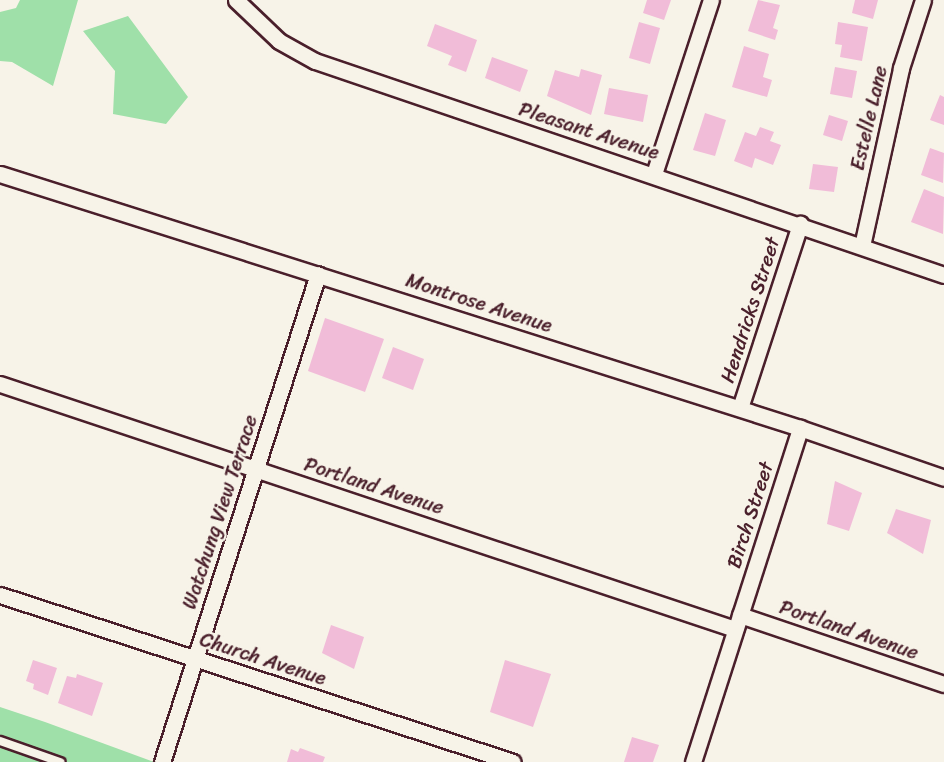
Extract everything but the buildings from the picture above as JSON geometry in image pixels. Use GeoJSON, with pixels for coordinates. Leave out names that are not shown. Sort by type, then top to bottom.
{"type":"FeatureCollection","features":[{"type":"Feature","properties":{"kind":"street","name":"Pleasant Avenue"},"geometry":{"type":"LineString","coordinates":[[236,0],[271,35],[315,61],[654,174],[944,275]]}},
{"type":"Feature","properties":{"kind":"street"},"geometry":{"type":"LineString","coordinates":[[654,174],[711,0]]}},
{"type":"Feature","properties":{"kind":"street","name":"Estelle Lane"},"geometry":{"type":"LineString","coordinates":[[862,246],[901,68],[923,0]]}},
{"type":"Feature","properties":{"kind":"street","name":"Montrose Avenue"},"geometry":{"type":"LineString","coordinates":[[0,174],[740,408],[944,478]]}},
{"type":"Feature","properties":{"kind":"street","name":"Hendricks Street"},"geometry":{"type":"LineString","coordinates":[[740,408],[800,224]]}},
{"type":"Feature","properties":{"kind":"street","name":"Watchung View Terrace"},"geometry":{"type":"LineString","coordinates":[[162,762],[318,274]]}},
{"type":"Feature","properties":{"kind":"street","name":"Portland Avenue"},"geometry":{"type":"LineString","coordinates":[[0,384],[256,469],[738,622],[944,684]]}},
{"type":"Feature","properties":{"kind":"street","name":"Birch Street"},"geometry":{"type":"LineString","coordinates":[[693,762],[800,428]]}},
{"type":"Feature","properties":{"kind":"street","name":"Church Avenue"},"geometry":{"type":"LineString","coordinates":[[0,595],[513,762]]}},
{"type":"Feature","properties":{"kind":"lane"},"geometry":{"type":"LineString","coordinates":[[0,741],[60,762]]}},
{"type":"Feature","properties":{"kind":"green space"},"geometry":{"type":"Polygon","coordinates":[[[20,0],[78,0],[53,86],[12,62],[0,61],[0,12],[16,8],[20,0]]]}},
{"type":"Feature","properties":{"kind":"green space"},"geometry":{"type":"Polygon","coordinates":[[[128,16],[188,97],[166,124],[113,114],[115,71],[83,31],[128,16]]]}},
{"type":"Feature","properties":{"kind":"green space"},"geometry":{"type":"Polygon","coordinates":[[[0,707],[45,722],[154,762],[0,762],[0,707]]]}}]}
